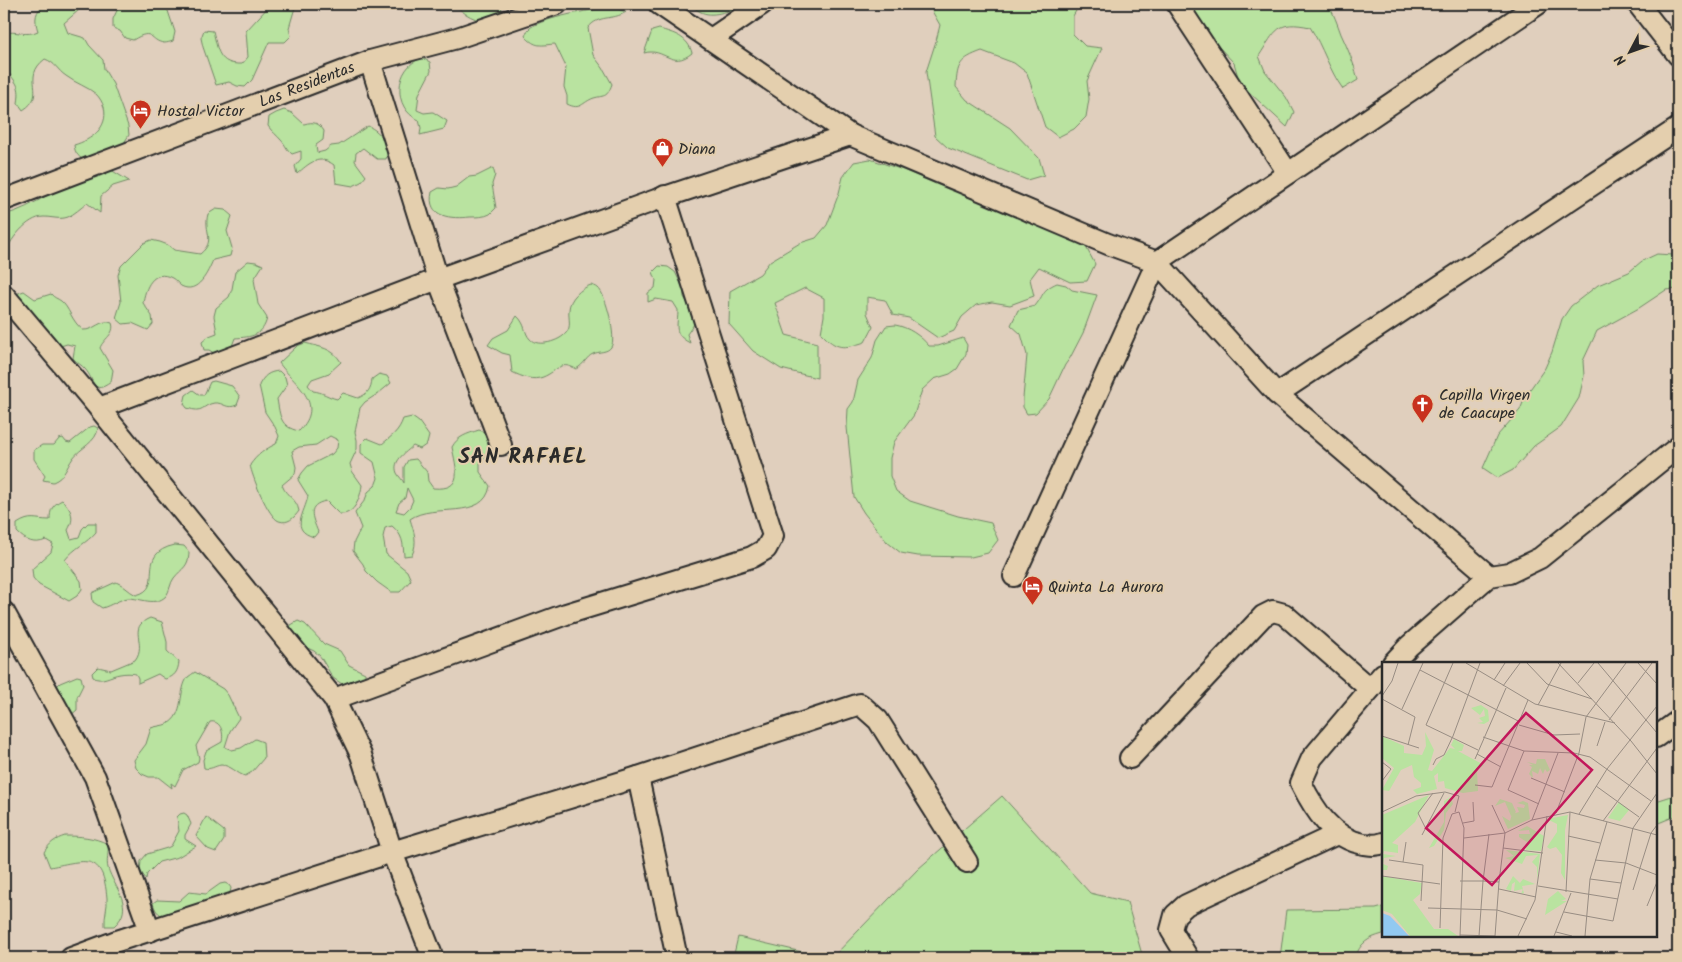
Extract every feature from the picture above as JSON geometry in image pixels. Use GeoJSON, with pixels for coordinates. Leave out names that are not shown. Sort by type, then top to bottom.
{"type":"FeatureCollection","features":[{"type":"Feature","properties":{"kind":"street","name":"Las Residentas"},"geometry":{"type":"LineString","coordinates":[[4,200],[370,61],[457,38],[557,4]]}},
{"type":"Feature","properties":{"kind":"street"},"geometry":{"type":"LineString","coordinates":[[659,4],[850,135],[1108,244],[1157,262],[1277,394],[1489,576]]}},
{"type":"Feature","properties":{"kind":"street"},"geometry":{"type":"LineString","coordinates":[[711,39],[762,4]]}},
{"type":"Feature","properties":{"kind":"street"},"geometry":{"type":"LineString","coordinates":[[1177,4],[1288,173]]}},
{"type":"Feature","properties":{"kind":"street"},"geometry":{"type":"LineString","coordinates":[[1014,576],[1157,262],[1538,4]]}},
{"type":"Feature","properties":{"kind":"street"},"geometry":{"type":"LineString","coordinates":[[1638,4],[1678,55]]}},
{"type":"Feature","properties":{"kind":"street"},"geometry":{"type":"LineString","coordinates":[[370,61],[438,279],[500,445]]}},
{"type":"Feature","properties":{"kind":"street"},"geometry":{"type":"LineString","coordinates":[[1277,394],[1678,128]]}},
{"type":"Feature","properties":{"kind":"street"},"geometry":{"type":"LineString","coordinates":[[99,408],[438,279],[665,196],[850,135]]}},
{"type":"Feature","properties":{"kind":"street"},"geometry":{"type":"LineString","coordinates":[[334,699],[566,614],[752,557],[766,550],[773,536],[665,196]]}},
{"type":"Feature","properties":{"kind":"street"},"geometry":{"type":"LineString","coordinates":[[4,295],[99,408],[334,699],[360,755],[392,852],[433,958]]}},
{"type":"Feature","properties":{"kind":"street"},"geometry":{"type":"LineString","coordinates":[[1394,662],[1489,576],[1509,573],[1540,558],[1678,447]]}},
{"type":"Feature","properties":{"kind":"street"},"geometry":{"type":"LineString","coordinates":[[1130,758],[1263,616],[1273,611],[1284,614],[1377,681],[1312,758],[1300,782],[1313,806],[1337,834],[1355,842],[1376,846],[1382,844]]}},
{"type":"Feature","properties":{"kind":"street"},"geometry":{"type":"LineString","coordinates":[[4,612],[95,778],[150,930]]}},
{"type":"Feature","properties":{"kind":"street"},"geometry":{"type":"LineString","coordinates":[[72,958],[117,950],[150,930],[392,852],[638,777],[860,704],[878,720],[967,862]]}},
{"type":"Feature","properties":{"kind":"street"},"geometry":{"type":"LineString","coordinates":[[1657,736],[1678,721]]}},
{"type":"Feature","properties":{"kind":"street"},"geometry":{"type":"LineString","coordinates":[[638,777],[677,958]]}},
{"type":"Feature","properties":{"kind":"street"},"geometry":{"type":"LineString","coordinates":[[1188,958],[1171,930],[1175,915],[1186,905],[1337,834]]}},
{"type":"Feature","properties":{"kind":"green space"},"geometry":{"type":"Polygon","coordinates":[[[45,4],[86,4],[64,23],[68,33],[85,38],[103,60],[104,69],[113,84],[128,126],[129,135],[120,149],[88,162],[78,155],[74,145],[87,140],[101,127],[105,114],[101,100],[89,89],[63,74],[52,62],[45,59],[38,66],[35,73],[34,98],[23,110],[18,103],[19,90],[16,82],[3,61],[4,33],[34,33],[38,31],[36,16],[39,9],[45,4]]]}},
{"type":"Feature","properties":{"kind":"green space"},"geometry":{"type":"Polygon","coordinates":[[[120,4],[153,4],[167,8],[175,32],[173,41],[159,42],[148,35],[140,36],[133,40],[125,38],[120,31],[113,28],[113,19],[120,4]]]}},
{"type":"Feature","properties":{"kind":"green space"},"geometry":{"type":"Polygon","coordinates":[[[271,4],[296,4],[289,28],[291,36],[285,42],[269,42],[252,80],[245,87],[229,82],[216,85],[201,38],[204,30],[213,31],[218,50],[224,59],[234,64],[242,64],[248,57],[246,31],[271,4]]]}},
{"type":"Feature","properties":{"kind":"green space"},"geometry":{"type":"Polygon","coordinates":[[[455,4],[502,4],[501,15],[490,21],[476,19],[466,14],[455,4]]]}},
{"type":"Feature","properties":{"kind":"green space"},"geometry":{"type":"Polygon","coordinates":[[[690,4],[731,4],[732,10],[710,14],[700,12],[690,4]]]}},
{"type":"Feature","properties":{"kind":"green space"},"geometry":{"type":"Polygon","coordinates":[[[928,4],[1080,4],[1073,16],[1073,34],[1085,46],[1102,48],[1087,81],[1089,99],[1086,117],[1074,129],[1058,137],[1045,127],[1027,73],[1014,63],[982,51],[964,60],[957,73],[956,87],[967,100],[1010,128],[1039,158],[1044,175],[1027,180],[948,148],[935,136],[926,72],[940,25],[928,4]]]}},
{"type":"Feature","properties":{"kind":"green space"},"geometry":{"type":"Polygon","coordinates":[[[1189,4],[1328,4],[1351,56],[1358,80],[1343,89],[1310,27],[1290,25],[1278,29],[1259,56],[1265,71],[1286,97],[1294,112],[1287,127],[1250,93],[1239,80],[1234,63],[1217,45],[1189,4]]]}},
{"type":"Feature","properties":{"kind":"green space"},"geometry":{"type":"Polygon","coordinates":[[[600,9],[618,9],[626,12],[621,15],[601,19],[588,28],[593,55],[612,84],[609,92],[605,95],[575,107],[567,104],[564,87],[566,67],[555,44],[536,44],[525,36],[529,29],[541,22],[574,13],[600,9]]]}},
{"type":"Feature","properties":{"kind":"green space"},"geometry":{"type":"Polygon","coordinates":[[[659,29],[684,39],[692,53],[685,58],[673,59],[657,53],[644,53],[652,31],[659,29]]]}},
{"type":"Feature","properties":{"kind":"green space"},"geometry":{"type":"Polygon","coordinates":[[[422,58],[430,62],[431,71],[419,94],[417,110],[424,113],[433,112],[447,121],[444,129],[420,135],[419,120],[410,115],[404,107],[400,88],[406,70],[422,58]]]}},
{"type":"Feature","properties":{"kind":"green space"},"geometry":{"type":"Polygon","coordinates":[[[284,110],[292,113],[304,124],[318,124],[322,128],[324,131],[323,140],[316,145],[317,153],[325,151],[331,146],[339,145],[368,126],[381,135],[384,140],[387,149],[386,159],[377,159],[363,148],[356,153],[355,161],[366,176],[361,182],[353,186],[336,183],[334,165],[324,160],[310,163],[297,174],[295,166],[301,159],[301,151],[292,154],[268,126],[269,117],[284,110]]]}},
{"type":"Feature","properties":{"kind":"green space"},"geometry":{"type":"Polygon","coordinates":[[[870,159],[903,170],[950,190],[967,190],[983,195],[1027,223],[1061,227],[1076,237],[1087,249],[1095,264],[1087,281],[1070,282],[1039,267],[1030,279],[1034,296],[1010,305],[992,302],[976,305],[962,317],[954,331],[938,338],[909,318],[893,315],[885,300],[867,297],[867,313],[873,327],[865,342],[846,347],[832,343],[821,333],[824,316],[824,298],[805,288],[775,303],[786,335],[817,343],[817,378],[781,369],[753,351],[729,324],[730,291],[760,274],[770,261],[800,243],[816,238],[827,225],[843,177],[854,162],[870,159]]]}},
{"type":"Feature","properties":{"kind":"green space"},"geometry":{"type":"Polygon","coordinates":[[[493,168],[495,175],[492,184],[496,208],[490,214],[478,217],[456,218],[442,215],[433,207],[431,201],[432,192],[439,188],[448,189],[456,187],[469,177],[477,176],[493,168]]]}},
{"type":"Feature","properties":{"kind":"green space"},"geometry":{"type":"Polygon","coordinates":[[[111,170],[129,181],[113,186],[101,196],[100,213],[87,203],[68,217],[44,217],[31,221],[14,237],[4,256],[4,215],[27,206],[80,178],[111,170]]]}},
{"type":"Feature","properties":{"kind":"green space"},"geometry":{"type":"Polygon","coordinates":[[[216,209],[225,210],[232,216],[227,231],[232,248],[230,256],[213,260],[202,281],[192,287],[181,286],[173,279],[165,276],[160,276],[151,281],[143,303],[152,316],[153,324],[148,330],[132,323],[123,324],[116,318],[121,302],[118,275],[121,266],[144,243],[151,240],[168,245],[174,250],[200,254],[205,249],[209,240],[208,214],[216,209]]]}},
{"type":"Feature","properties":{"kind":"green space"},"geometry":{"type":"Polygon","coordinates":[[[1678,252],[1678,289],[1666,290],[1639,308],[1597,331],[1583,361],[1584,376],[1579,398],[1561,427],[1534,446],[1513,470],[1498,478],[1483,468],[1497,436],[1520,410],[1526,395],[1545,368],[1562,319],[1571,306],[1598,285],[1629,272],[1642,261],[1657,254],[1673,255],[1678,252]]]}},
{"type":"Feature","properties":{"kind":"green space"},"geometry":{"type":"Polygon","coordinates":[[[248,261],[263,265],[254,279],[258,304],[267,318],[263,329],[256,334],[235,338],[232,346],[217,355],[209,350],[204,350],[202,342],[209,336],[217,333],[214,316],[216,308],[229,297],[235,272],[248,261]]]}},
{"type":"Feature","properties":{"kind":"green space"},"geometry":{"type":"Polygon","coordinates":[[[659,266],[668,267],[675,272],[683,288],[684,297],[697,320],[687,334],[690,343],[684,340],[678,333],[678,310],[673,302],[656,299],[648,302],[648,293],[655,288],[656,280],[653,272],[659,266]]]}},
{"type":"Feature","properties":{"kind":"green space"},"geometry":{"type":"Polygon","coordinates":[[[1057,283],[1066,285],[1072,290],[1097,295],[1083,333],[1049,399],[1036,413],[1027,414],[1023,407],[1023,398],[1027,355],[1021,334],[1011,325],[1018,310],[1035,306],[1046,290],[1057,283]]]}},
{"type":"Feature","properties":{"kind":"green space"},"geometry":{"type":"Polygon","coordinates":[[[591,285],[598,288],[601,292],[607,307],[612,326],[612,342],[609,349],[591,355],[576,369],[562,366],[548,375],[539,378],[524,377],[512,372],[510,355],[488,345],[493,338],[508,330],[517,316],[522,322],[528,337],[534,342],[543,343],[559,339],[568,331],[569,310],[573,298],[580,291],[591,285]]]}},
{"type":"Feature","properties":{"kind":"green space"},"geometry":{"type":"Polygon","coordinates":[[[24,291],[35,299],[51,294],[64,304],[76,323],[83,330],[91,329],[104,322],[112,323],[111,333],[100,348],[113,370],[111,382],[100,387],[95,385],[85,369],[73,358],[75,346],[67,344],[54,348],[16,294],[24,291]]]}},
{"type":"Feature","properties":{"kind":"green space"},"geometry":{"type":"Polygon","coordinates":[[[895,325],[914,333],[929,346],[938,346],[963,338],[967,345],[966,354],[957,369],[950,374],[934,379],[922,390],[914,415],[894,442],[890,458],[890,476],[896,491],[910,501],[958,516],[991,523],[998,540],[988,553],[971,557],[918,556],[901,553],[887,542],[854,497],[847,427],[848,409],[853,402],[858,380],[872,358],[877,340],[886,326],[895,325]]]}},
{"type":"Feature","properties":{"kind":"green space"},"geometry":{"type":"Polygon","coordinates":[[[305,343],[330,351],[341,362],[329,373],[312,379],[308,385],[313,391],[337,399],[343,393],[358,398],[367,393],[372,379],[379,374],[387,376],[391,383],[365,402],[360,408],[355,432],[357,449],[350,464],[352,471],[362,485],[358,501],[350,511],[343,514],[339,514],[326,501],[315,505],[312,512],[318,532],[314,537],[306,534],[300,525],[308,496],[298,480],[308,466],[332,454],[337,448],[338,440],[330,436],[316,445],[299,447],[292,451],[296,467],[295,474],[282,485],[286,493],[298,506],[299,511],[288,521],[279,521],[270,512],[257,486],[250,465],[255,458],[276,444],[279,436],[265,412],[259,385],[267,375],[279,371],[285,377],[287,385],[277,399],[280,416],[284,424],[299,431],[307,421],[310,412],[305,394],[279,363],[297,346],[305,343]]]}},
{"type":"Feature","properties":{"kind":"green space"},"geometry":{"type":"Polygon","coordinates":[[[214,381],[232,386],[240,397],[237,405],[230,407],[214,403],[200,410],[187,408],[184,404],[186,395],[193,390],[200,395],[204,395],[210,382],[214,381]]]}},
{"type":"Feature","properties":{"kind":"green space"},"geometry":{"type":"Polygon","coordinates":[[[412,417],[419,422],[429,436],[427,444],[420,449],[413,446],[398,461],[396,465],[397,473],[404,483],[404,467],[408,460],[416,459],[427,472],[428,481],[433,488],[450,486],[456,476],[452,447],[454,443],[467,434],[479,430],[487,433],[492,450],[480,463],[480,472],[490,486],[486,497],[478,504],[468,508],[420,514],[410,519],[415,541],[412,555],[404,556],[402,540],[396,529],[392,526],[385,528],[383,537],[386,554],[407,571],[411,580],[400,592],[391,592],[366,571],[353,551],[354,542],[361,528],[355,513],[365,500],[368,492],[375,486],[378,478],[374,462],[361,453],[361,444],[367,438],[382,444],[392,436],[403,419],[412,417]],[[407,488],[405,498],[399,503],[396,511],[404,513],[410,507],[413,500],[407,488]]]}},
{"type":"Feature","properties":{"kind":"green space"},"geometry":{"type":"Polygon","coordinates":[[[94,426],[98,428],[95,437],[76,454],[63,475],[53,482],[43,480],[45,476],[34,459],[34,450],[42,445],[54,445],[59,439],[63,438],[66,442],[70,443],[94,426]]]}},
{"type":"Feature","properties":{"kind":"green space"},"geometry":{"type":"Polygon","coordinates":[[[62,500],[68,507],[72,518],[68,530],[71,539],[79,537],[82,529],[88,523],[96,523],[96,532],[65,560],[81,581],[82,589],[77,596],[69,601],[39,585],[33,578],[32,569],[51,552],[53,544],[46,540],[30,541],[17,532],[17,524],[26,520],[50,520],[52,508],[62,500]]]}},
{"type":"Feature","properties":{"kind":"green space"},"geometry":{"type":"Polygon","coordinates":[[[175,545],[184,546],[189,552],[188,561],[174,578],[166,596],[162,599],[153,601],[128,598],[102,608],[93,602],[92,593],[116,582],[136,595],[145,591],[149,586],[152,563],[156,556],[163,549],[175,545]]]}},
{"type":"Feature","properties":{"kind":"green space"},"geometry":{"type":"Polygon","coordinates":[[[150,618],[162,622],[167,642],[167,651],[179,662],[174,675],[165,679],[158,674],[138,683],[136,674],[128,673],[103,679],[93,677],[92,673],[98,667],[111,670],[135,660],[139,648],[139,626],[150,618]]]}},
{"type":"Feature","properties":{"kind":"green space"},"geometry":{"type":"Polygon","coordinates":[[[298,621],[305,624],[324,644],[340,651],[349,665],[365,673],[365,681],[348,688],[333,678],[320,656],[299,644],[287,633],[291,625],[298,621]]]}},
{"type":"Feature","properties":{"kind":"green space"},"geometry":{"type":"Polygon","coordinates":[[[195,672],[223,689],[239,718],[230,731],[225,747],[232,750],[241,748],[255,739],[263,742],[264,758],[252,772],[245,776],[225,765],[209,769],[204,768],[203,760],[206,751],[222,742],[223,738],[219,725],[210,722],[196,746],[198,762],[183,770],[175,786],[171,783],[172,788],[158,777],[149,777],[142,774],[136,768],[134,760],[146,744],[151,728],[167,724],[173,720],[179,709],[185,682],[195,672]]]}},
{"type":"Feature","properties":{"kind":"green space"},"geometry":{"type":"Polygon","coordinates":[[[77,676],[81,677],[83,685],[77,697],[77,710],[71,715],[58,695],[57,686],[77,676]]]}},
{"type":"Feature","properties":{"kind":"green space"},"geometry":{"type":"Polygon","coordinates":[[[1678,794],[1678,815],[1657,824],[1657,801],[1678,794]]]}},
{"type":"Feature","properties":{"kind":"green space"},"geometry":{"type":"Polygon","coordinates":[[[1002,796],[1090,893],[1127,902],[1143,958],[832,958],[918,869],[1002,796]]]}},
{"type":"Feature","properties":{"kind":"green space"},"geometry":{"type":"Polygon","coordinates":[[[184,813],[191,824],[185,839],[196,846],[178,857],[159,862],[147,874],[146,879],[140,871],[141,861],[147,854],[171,846],[179,831],[177,817],[184,813]]]}},
{"type":"Feature","properties":{"kind":"green space"},"geometry":{"type":"Polygon","coordinates":[[[206,817],[224,831],[224,840],[216,852],[208,849],[196,836],[206,817]]]}},
{"type":"Feature","properties":{"kind":"green space"},"geometry":{"type":"Polygon","coordinates":[[[65,836],[87,837],[108,844],[108,868],[122,897],[123,905],[120,919],[114,926],[105,926],[107,898],[105,883],[97,866],[90,863],[74,862],[50,867],[44,852],[58,838],[65,836]]]}},
{"type":"Feature","properties":{"kind":"green space"},"geometry":{"type":"Polygon","coordinates":[[[225,883],[231,888],[230,893],[223,898],[162,916],[156,911],[153,903],[157,900],[179,901],[189,892],[206,894],[220,884],[225,883]]]}},
{"type":"Feature","properties":{"kind":"green space"},"geometry":{"type":"Polygon","coordinates":[[[1382,907],[1382,934],[1365,942],[1359,948],[1355,958],[1280,958],[1286,910],[1376,909],[1382,907]]]}},
{"type":"Feature","properties":{"kind":"green space"},"geometry":{"type":"Polygon","coordinates":[[[738,937],[828,958],[733,958],[738,937]]]}},
{"type":"Feature","properties":{"kind":"place","name":"Hostal Victor"},"geometry":{"type":"Point","coordinates":[141,130]}},
{"type":"Feature","properties":{"kind":"place","name":"Diana"},"geometry":{"type":"Point","coordinates":[662,168]}},
{"type":"Feature","properties":{"kind":"place","name":"Capilla Virgen de Caacupe"},"geometry":{"type":"Point","coordinates":[1423,423]}},
{"type":"Feature","properties":{"kind":"place","name":"Quinta La Aurora"},"geometry":{"type":"Point","coordinates":[1032,606]}},
{"type":"Feature","properties":{"kind":"district","name":"SAN RAFAEL"},"geometry":{"type":"Point","coordinates":[523,457]}}]}
